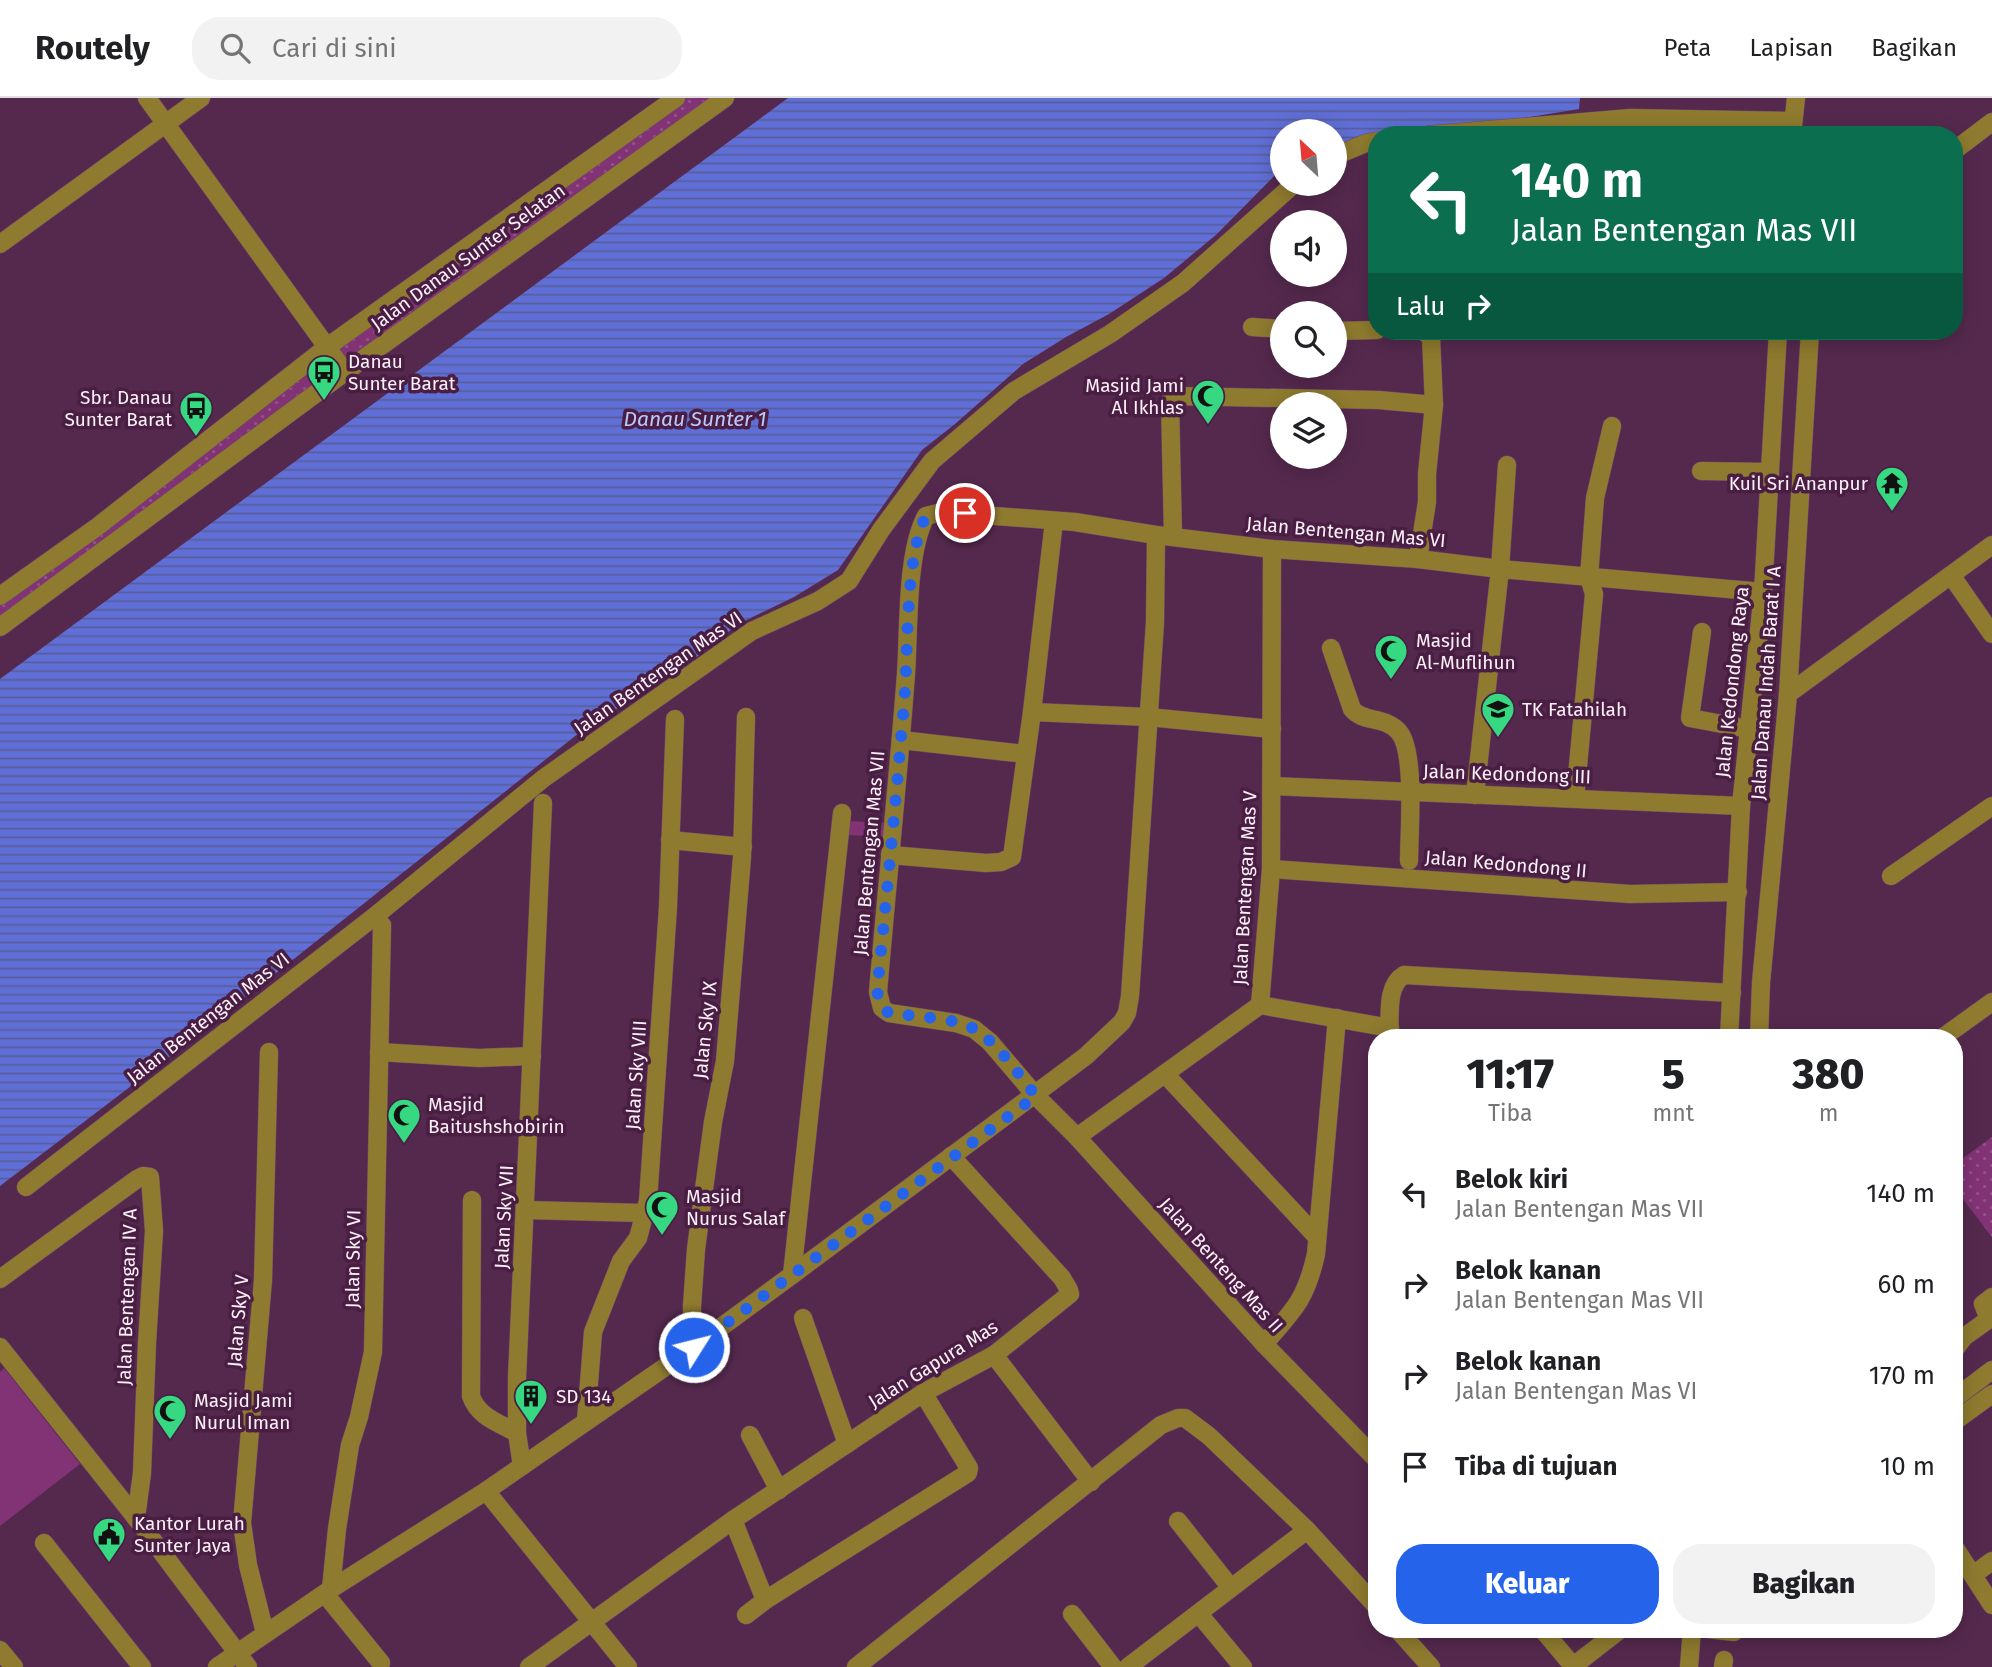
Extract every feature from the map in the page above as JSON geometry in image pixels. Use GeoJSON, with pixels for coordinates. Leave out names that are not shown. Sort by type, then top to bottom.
{"type":"FeatureCollection","features":[{"type":"Feature","properties":{"kind":"street"},"geometry":{"type":"LineString","coordinates":[[147,98],[345,372]]}},
{"type":"Feature","properties":{"kind":"street"},"geometry":{"type":"LineString","coordinates":[[0,244],[201,98]]}},
{"type":"Feature","properties":{"kind":"street","name":"Jalan Danau Sunter Selatan"},"geometry":{"type":"LineString","coordinates":[[0,596],[97,527],[327,348],[676,98]]}},
{"type":"Feature","properties":{"kind":"street","name":"Jalan Danau Sunter Selatan"},"geometry":{"type":"LineString","coordinates":[[0,628],[345,372],[725,98]]}},
{"type":"Feature","properties":{"kind":"street"},"geometry":{"type":"LineString","coordinates":[[1793,126],[1796,98]]}},
{"type":"Feature","properties":{"kind":"street"},"geometry":{"type":"LineString","coordinates":[[1535,126],[1630,118],[1645,126]]}},
{"type":"Feature","properties":{"kind":"street"},"geometry":{"type":"LineString","coordinates":[[1963,144],[1992,122]]}},
{"type":"Feature","properties":{"kind":"street"},"geometry":{"type":"LineString","coordinates":[[1348,151],[1368,143]]}},
{"type":"Feature","properties":{"kind":"street","name":"Jalan Bentengan Mas VI"},"geometry":{"type":"LineString","coordinates":[[26,1187],[375,916],[544,778],[752,631],[818,601],[849,581],[881,530],[932,461],[1014,391],[1110,334],[1183,284],[1281,196]]}},
{"type":"Feature","properties":{"kind":"street"},"geometry":{"type":"LineString","coordinates":[[1252,327],[1270,328]]}},
{"type":"Feature","properties":{"kind":"street"},"geometry":{"type":"LineString","coordinates":[[1347,331],[1368,330]]}},
{"type":"Feature","properties":{"kind":"street"},"geometry":{"type":"LineString","coordinates":[[1418,559],[1427,502],[1434,405],[1431,340]]}},
{"type":"Feature","properties":{"kind":"street","name":"Jalan Kedondong Raya"},"geometry":{"type":"LineString","coordinates":[[1730,1029],[1741,806],[1763,593],[1777,340]]}},
{"type":"Feature","properties":{"kind":"street","name":"Jalan Danau Indah Barat I A"},"geometry":{"type":"LineString","coordinates":[[1759,1029],[1761,983],[1788,694],[1809,340]]}},
{"type":"Feature","properties":{"kind":"street"},"geometry":{"type":"LineString","coordinates":[[217,1667],[243,1660],[265,1633],[486,1491],[694,1347],[1036,1096],[1114,1032],[1127,1013],[1130,996],[1155,622],[1165,535],[1170,401],[1174,397],[1379,400],[1434,405]]}},
{"type":"Feature","properties":{"kind":"street"},"geometry":{"type":"LineString","coordinates":[[1575,797],[1594,594],[1589,577],[1595,498],[1612,426]]}},
{"type":"Feature","properties":{"kind":"street"},"geometry":{"type":"LineString","coordinates":[[1475,795],[1500,569],[1507,465]]}},
{"type":"Feature","properties":{"kind":"street"},"geometry":{"type":"LineString","coordinates":[[1701,471],[1770,472]]}},
{"type":"Feature","properties":{"kind":"street","name":"Jalan Bentengan Mas VI"},"geometry":{"type":"LineString","coordinates":[[926,516],[942,512],[1075,522],[1272,548],[1418,559],[1763,593]]}},
{"type":"Feature","properties":{"kind":"street","name":"Jalan Bentengan Mas VII"},"geometry":{"type":"LineString","coordinates":[[926,516],[921,526],[913,569],[901,740],[877,992],[882,1008],[889,1013],[956,1023],[974,1029],[990,1042],[1036,1096]]}},
{"type":"Feature","properties":{"kind":"street"},"geometry":{"type":"LineString","coordinates":[[890,855],[986,863],[1001,862],[1012,857],[1054,521]]}},
{"type":"Feature","properties":{"kind":"street"},"geometry":{"type":"LineString","coordinates":[[1788,694],[1992,545]]}},
{"type":"Feature","properties":{"kind":"street","name":"Jalan Bentengan Mas V"},"geometry":{"type":"LineString","coordinates":[[1077,1137],[1260,1005],[1271,869],[1272,548]]}},
{"type":"Feature","properties":{"kind":"street"},"geometry":{"type":"LineString","coordinates":[[1951,575],[1992,634]]}},
{"type":"Feature","properties":{"kind":"street"},"geometry":{"type":"LineString","coordinates":[[1702,632],[1690,718],[1749,729]]}},
{"type":"Feature","properties":{"kind":"street"},"geometry":{"type":"LineString","coordinates":[[1331,648],[1352,709],[1362,717],[1376,718],[1398,730],[1403,738],[1410,792],[1409,861]]}},
{"type":"Feature","properties":{"kind":"street"},"geometry":{"type":"LineString","coordinates":[[1032,712],[1148,717],[1272,729]]}},
{"type":"Feature","properties":{"kind":"street","name":"Jalan Sky IX"},"geometry":{"type":"LineString","coordinates":[[694,1347],[692,1306],[696,1249],[713,1122],[725,1061],[743,847],[746,717]]}},
{"type":"Feature","properties":{"kind":"street","name":"Jalan Sky VIII"},"geometry":{"type":"LineString","coordinates":[[586,1421],[593,1332],[621,1261],[638,1238],[648,1201],[668,906],[675,719]]}},
{"type":"Feature","properties":{"kind":"street"},"geometry":{"type":"LineString","coordinates":[[901,740],[1025,754]]}},
{"type":"Feature","properties":{"kind":"street","name":"Jalan Kedondong III"},"geometry":{"type":"LineString","coordinates":[[1272,786],[1741,806]]}},
{"type":"Feature","properties":{"kind":"street","name":"Jalan Sky VII"},"geometry":{"type":"LineString","coordinates":[[522,1466],[517,1433],[518,1364],[543,803]]}},
{"type":"Feature","properties":{"kind":"street"},"geometry":{"type":"LineString","coordinates":[[1891,876],[1992,806]]}},
{"type":"Feature","properties":{"kind":"street"},"geometry":{"type":"LineString","coordinates":[[788,1278],[842,813]]}},
{"type":"Feature","properties":{"kind":"street"},"geometry":{"type":"LineString","coordinates":[[670,841],[743,847]]}},
{"type":"Feature","properties":{"kind":"street","name":"Jalan Kedondong II"},"geometry":{"type":"LineString","coordinates":[[1271,869],[1630,894],[1738,892]]}},
{"type":"Feature","properties":{"kind":"street","name":"Jalan Sky VI"},"geometry":{"type":"LineString","coordinates":[[328,1592],[350,1445],[373,1352],[382,925]]}},
{"type":"Feature","properties":{"kind":"street"},"geometry":{"type":"LineString","coordinates":[[1389,1029],[1392,987],[1397,979],[1404,975],[1732,993]]}},
{"type":"Feature","properties":{"kind":"street"},"geometry":{"type":"LineString","coordinates":[[1954,1029],[1992,1002]]}},
{"type":"Feature","properties":{"kind":"street"},"geometry":{"type":"LineString","coordinates":[[1260,1005],[1338,1018],[1375,1029]]}},
{"type":"Feature","properties":{"kind":"street"},"geometry":{"type":"LineString","coordinates":[[1264,1344],[1299,1304],[1311,1279],[1338,1018]]}},
{"type":"Feature","properties":{"kind":"street","name":"Jalan Sky V"},"geometry":{"type":"LineString","coordinates":[[265,1633],[248,1565],[242,1523],[263,1280],[269,1052]]}},
{"type":"Feature","properties":{"kind":"street"},"geometry":{"type":"LineString","coordinates":[[379,1052],[479,1058],[533,1056]]}},
{"type":"Feature","properties":{"kind":"street"},"geometry":{"type":"LineString","coordinates":[[1164,1074],[1317,1237]]}},
{"type":"Feature","properties":{"kind":"street","name":"Jalan Benteng Mas II"},"geometry":{"type":"LineString","coordinates":[[1036,1096],[1077,1137],[1264,1344],[1368,1451]]}},
{"type":"Feature","properties":{"kind":"street","name":"Jalan Gapura Mas"},"geometry":{"type":"LineString","coordinates":[[529,1667],[733,1520],[923,1393],[994,1355],[1067,1297],[1069,1290],[1062,1278],[951,1156]]}},
{"type":"Feature","properties":{"kind":"street","name":"Jalan Bentengan IV A"},"geometry":{"type":"LineString","coordinates":[[0,1279],[137,1179],[150,1177],[154,1231],[142,1473],[136,1518]]}},
{"type":"Feature","properties":{"kind":"street"},"geometry":{"type":"LineString","coordinates":[[472,1200],[471,1396],[481,1413],[517,1433]]}},
{"type":"Feature","properties":{"kind":"street"},"geometry":{"type":"LineString","coordinates":[[526,1210],[643,1213]]}},
{"type":"Feature","properties":{"kind":"street"},"geometry":{"type":"LineString","coordinates":[[788,1278],[789,1244]]}},
{"type":"Feature","properties":{"kind":"street"},"geometry":{"type":"LineString","coordinates":[[1963,1338],[1990,1318],[1983,1304],[1992,1297]]}},
{"type":"Feature","properties":{"kind":"street"},"geometry":{"type":"LineString","coordinates":[[803,1318],[847,1444]]}},
{"type":"Feature","properties":{"kind":"street"},"geometry":{"type":"LineString","coordinates":[[0,1347],[136,1518],[243,1660]]}},
{"type":"Feature","properties":{"kind":"street"},"geometry":{"type":"LineString","coordinates":[[994,1355],[1091,1482]]}},
{"type":"Feature","properties":{"kind":"street"},"geometry":{"type":"LineString","coordinates":[[1963,1392],[1992,1370]]}},
{"type":"Feature","properties":{"kind":"street"},"geometry":{"type":"LineString","coordinates":[[746,1615],[765,1600],[968,1473],[969,1468],[923,1393]]}},
{"type":"Feature","properties":{"kind":"street"},"geometry":{"type":"LineString","coordinates":[[1963,1415],[1992,1394]]}},
{"type":"Feature","properties":{"kind":"street"},"geometry":{"type":"LineString","coordinates":[[856,1667],[1161,1424],[1178,1418],[1185,1418],[1209,1436],[1307,1530],[1368,1597]]}},
{"type":"Feature","properties":{"kind":"street"},"geometry":{"type":"LineString","coordinates":[[750,1436],[779,1490]]}},
{"type":"Feature","properties":{"kind":"street"},"geometry":{"type":"LineString","coordinates":[[486,1491],[628,1667]]}},
{"type":"Feature","properties":{"kind":"street"},"geometry":{"type":"LineString","coordinates":[[733,1520],[765,1600]]}},
{"type":"Feature","properties":{"kind":"street"},"geometry":{"type":"LineString","coordinates":[[1178,1521],[1231,1588]]}},
{"type":"Feature","properties":{"kind":"street"},"geometry":{"type":"LineString","coordinates":[[1128,1667],[1307,1530]]}},
{"type":"Feature","properties":{"kind":"street"},"geometry":{"type":"LineString","coordinates":[[44,1543],[142,1667]]}},
{"type":"Feature","properties":{"kind":"street"},"geometry":{"type":"LineString","coordinates":[[1963,1561],[1992,1605]]}},
{"type":"Feature","properties":{"kind":"street"},"geometry":{"type":"LineString","coordinates":[[1972,1575],[1992,1561]]}},
{"type":"Feature","properties":{"kind":"street"},"geometry":{"type":"LineString","coordinates":[[328,1592],[381,1663]]}},
{"type":"Feature","properties":{"kind":"street"},"geometry":{"type":"LineString","coordinates":[[1072,1614],[1113,1667]]}},
{"type":"Feature","properties":{"kind":"street"},"geometry":{"type":"LineString","coordinates":[[1199,1614],[1243,1667]]}},
{"type":"Feature","properties":{"kind":"street"},"geometry":{"type":"LineString","coordinates":[[1405,1638],[1431,1667]]}},
{"type":"Feature","properties":{"kind":"street"},"geometry":{"type":"LineString","coordinates":[[1549,1638],[1573,1667],[1610,1638]]}},
{"type":"Feature","properties":{"kind":"street"},"geometry":{"type":"LineString","coordinates":[[1689,1667],[1691,1638]]}},
{"type":"Feature","properties":{"kind":"street"},"geometry":{"type":"LineString","coordinates":[[0,1650],[14,1667]]}},
{"type":"Feature","properties":{"kind":"shaded area"},"geometry":{"type":"Polygon","coordinates":[[[676,98],[725,98],[0,627],[0,596],[676,98]]]}},
{"type":"Feature","properties":{"kind":"shaded area"},"geometry":{"type":"Polygon","coordinates":[[[848,821],[884,823],[883,837],[848,835],[848,821]]]}},
{"type":"Feature","properties":{"kind":"shaded area"},"geometry":{"type":"Polygon","coordinates":[[[1992,1137],[1992,1237],[1963,1199],[1963,1158],[1992,1137]]]}},
{"type":"Feature","properties":{"kind":"shaded area"},"geometry":{"type":"Polygon","coordinates":[[[4,1368],[80,1464],[0,1526],[0,1372],[4,1368]]]}},
{"type":"Feature","properties":{"kind":"water","name":"Danau Sunter 1"},"geometry":{"type":"Polygon","coordinates":[[[788,98],[1580,98],[1579,109],[1475,126],[1368,126],[1368,139],[1348,147],[1348,119],[1270,119],[1270,180],[1217,234],[1164,278],[1023,364],[922,450],[838,570],[794,597],[738,624],[683,668],[584,729],[194,1038],[0,1186],[0,679],[788,98]]]}},
{"type":"Feature","properties":{"kind":"place","name":"Danau Sunter Barat"},"geometry":{"type":"Point","coordinates":[324,402]}},
{"type":"Feature","properties":{"kind":"place","name":"Masjid Jami Al Ikhlas"},"geometry":{"type":"Point","coordinates":[1208,426]}},
{"type":"Feature","properties":{"kind":"place","name":"Sbr. Danau Sunter Barat"},"geometry":{"type":"Point","coordinates":[196,438]}},
{"type":"Feature","properties":{"kind":"place","name":"Kuil Sri Ananpur"},"geometry":{"type":"Point","coordinates":[1892,513]}},
{"type":"Feature","properties":{"kind":"place","name":"Masjid Al-Muflihun"},"geometry":{"type":"Point","coordinates":[1391,681]}},
{"type":"Feature","properties":{"kind":"place","name":"TK Fatahilah"},"geometry":{"type":"Point","coordinates":[1498,739]}},
{"type":"Feature","properties":{"kind":"place","name":"Masjid Baitushshobirin"},"geometry":{"type":"Point","coordinates":[404,1145]}},
{"type":"Feature","properties":{"kind":"place","name":"Masjid Nurus Salaf"},"geometry":{"type":"Point","coordinates":[662,1237]}},
{"type":"Feature","properties":{"kind":"place","name":"SD 134"},"geometry":{"type":"Point","coordinates":[531,1426]}},
{"type":"Feature","properties":{"kind":"place","name":"Masjid Jami Nurul Iman"},"geometry":{"type":"Point","coordinates":[170,1441]}},
{"type":"Feature","properties":{"kind":"place","name":"Kantor Lurah Sunter Jaya"},"geometry":{"type":"Point","coordinates":[109,1564]}},
{"type":"Feature","properties":{"kind":"route"},"geometry":{"type":"LineString","coordinates":[[694,1347],[1036,1096],[990,1042],[974,1029],[956,1023],[889,1013],[882,1008],[877,992],[898,779],[913,569],[921,526],[926,516],[942,512],[965,513]]}}]}
